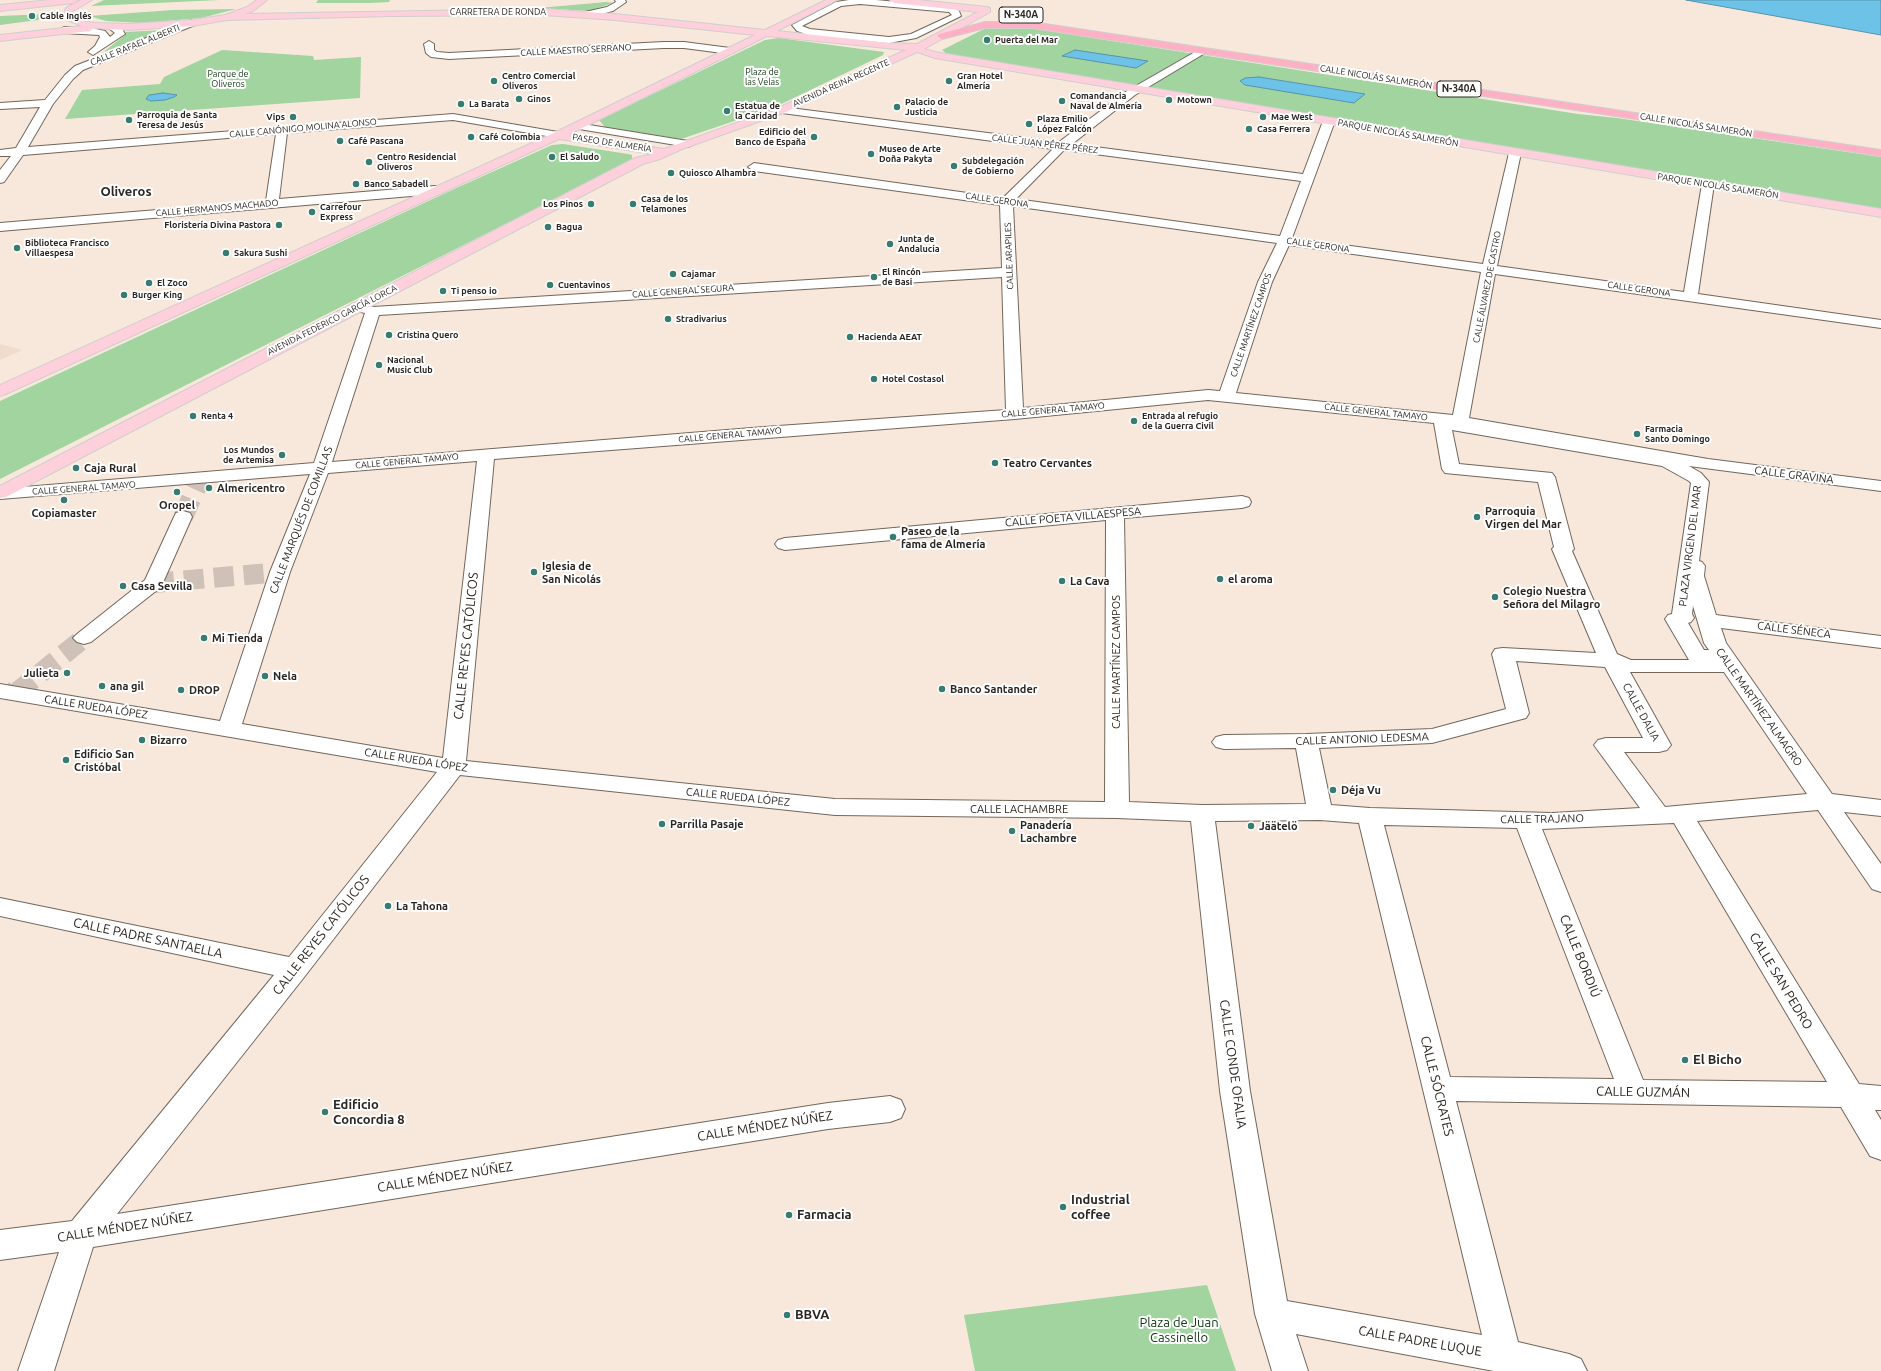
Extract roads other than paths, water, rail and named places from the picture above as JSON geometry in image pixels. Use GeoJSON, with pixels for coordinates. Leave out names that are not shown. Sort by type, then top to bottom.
{"type":"FeatureCollection","features":[{"type":"Feature","properties":{"kind":"highway","name":"CALLE NICOLÁS SALMERÓN"},"geometry":{"type":"LineString","coordinates":[[1024,15],[1881,143]]}},
{"type":"Feature","properties":{"kind":"highway","name":"CALLE NICOLÁS SALMERÓN"},"geometry":{"type":"LineString","coordinates":[[942,36],[985,25],[1021,24],[1881,153]]}},
{"type":"Feature","properties":{"kind":"main road"},"geometry":{"type":"LineString","coordinates":[[0,8],[21,7],[74,0]]}},
{"type":"Feature","properties":{"kind":"main road"},"geometry":{"type":"LineString","coordinates":[[0,33],[41,27],[70,14],[88,0]]}},
{"type":"Feature","properties":{"kind":"main road"},"geometry":{"type":"LineString","coordinates":[[0,391],[435,190],[558,135],[833,0]]}},
{"type":"Feature","properties":{"kind":"main road","name":"AVENIDA REINA REGENTE"},"geometry":{"type":"LineString","coordinates":[[666,152],[782,110],[919,47],[991,11],[894,0]]}},
{"type":"Feature","properties":{"kind":"main road"},"geometry":{"type":"LineString","coordinates":[[0,38],[64,30],[107,27],[149,27],[192,23],[227,17],[260,3]]}},
{"type":"Feature","properties":{"kind":"main road","name":"CARRETERA DE RONDA"},"geometry":{"type":"LineString","coordinates":[[260,3],[313,10],[480,8],[553,4]]}},
{"type":"Feature","properties":{"kind":"main road"},"geometry":{"type":"LineString","coordinates":[[21,7],[70,14],[84,24],[107,27]]}},
{"type":"Feature","properties":{"kind":"main road","name":"CARRETERA DE RONDA"},"geometry":{"type":"LineString","coordinates":[[227,17],[480,12],[588,14],[767,32],[884,46],[919,47]]}},
{"type":"Feature","properties":{"kind":"main road","name":"PARQUE NICOLÁS SALMERÓN"},"geometry":{"type":"LineString","coordinates":[[919,47],[923,52],[935,55],[1881,213]]}},
{"type":"Feature","properties":{"kind":"main road","name":"PASEO DE ALMERÍA"},"geometry":{"type":"LineString","coordinates":[[558,135],[666,152]]}},
{"type":"Feature","properties":{"kind":"main road","name":"AVENIDA FEDERICO GARCÍA LORCA"},"geometry":{"type":"LineString","coordinates":[[0,493],[365,309],[639,161],[666,152]]}},
{"type":"Feature","properties":{"kind":"street"},"geometry":{"type":"LineString","coordinates":[[588,14],[610,9],[622,2],[619,0]]}},
{"type":"Feature","properties":{"kind":"street"},"geometry":{"type":"LineString","coordinates":[[860,1],[941,9],[956,13],[957,16],[913,36],[889,40],[872,39],[809,32],[800,29],[797,25],[839,4],[860,1]]}},
{"type":"Feature","properties":{"kind":"street","name":"CALLE RAFAEL ALBERTI"},"geometry":{"type":"LineString","coordinates":[[0,179],[20,151],[48,103],[69,77],[79,68],[192,23]]}},
{"type":"Feature","properties":{"kind":"street","name":"CALLE RAFAEL ALBERTI"},"geometry":{"type":"LineString","coordinates":[[79,68],[83,59],[120,34],[119,31],[107,27]]}},
{"type":"Feature","properties":{"kind":"street","name":"CALLE RAFAEL ALBERTI"},"geometry":{"type":"LineString","coordinates":[[64,30],[102,33],[105,37],[98,48]]}},
{"type":"Feature","properties":{"kind":"street","name":"CALLE MAESTRO SERRANO"},"geometry":{"type":"LineString","coordinates":[[429,44],[429,51],[434,55],[449,56],[664,45],[684,45],[730,51]]}},
{"type":"Feature","properties":{"kind":"street"},"geometry":{"type":"LineString","coordinates":[[1006,202],[1062,146],[1137,88],[1202,51]]}},
{"type":"Feature","properties":{"kind":"street"},"geometry":{"type":"LineString","coordinates":[[0,106],[48,103]]}},
{"type":"Feature","properties":{"kind":"street","name":"CALLE JUAN PÉREZ PÉREZ"},"geometry":{"type":"LineString","coordinates":[[782,110],[1307,178]]}},
{"type":"Feature","properties":{"kind":"street","name":"CALLE CANÓNIGO MOLINA ALONSO"},"geometry":{"type":"LineString","coordinates":[[0,153],[453,117],[558,135]]}},
{"type":"Feature","properties":{"kind":"street","name":"CALLE MARTÍNEZ CAMPOS"},"geometry":{"type":"LineString","coordinates":[[1226,397],[1265,282],[1285,240],[1329,120]]}},
{"type":"Feature","properties":{"kind":"street"},"geometry":{"type":"LineString","coordinates":[[577,126],[688,144]]}},
{"type":"Feature","properties":{"kind":"street"},"geometry":{"type":"LineString","coordinates":[[272,204],[282,130]]}},
{"type":"Feature","properties":{"kind":"street","name":"CALLE ÁLVAREZ DE CASTRO"},"geometry":{"type":"LineString","coordinates":[[1460,421],[1489,269],[1515,153]]}},
{"type":"Feature","properties":{"kind":"street","name":"CALLE GERONA"},"geometry":{"type":"LineString","coordinates":[[754,167],[1691,296],[1881,324]]}},
{"type":"Feature","properties":{"kind":"street"},"geometry":{"type":"LineString","coordinates":[[1691,296],[1708,184]]}},
{"type":"Feature","properties":{"kind":"street","name":"CALLE HERMANOS MACHADO"},"geometry":{"type":"LineString","coordinates":[[0,227],[435,190]]}},
{"type":"Feature","properties":{"kind":"street","name":"CALLE ARAPILES"},"geometry":{"type":"LineString","coordinates":[[1006,202],[1015,414]]}},
{"type":"Feature","properties":{"kind":"street","name":"CALLE GENERAL SEGURA"},"geometry":{"type":"LineString","coordinates":[[365,309],[1010,272]]}},
{"type":"Feature","properties":{"kind":"street","name":"CALLE MARQUÉS DE COMILLAS"},"geometry":{"type":"LineString","coordinates":[[229,729],[280,572],[321,468],[365,309]]}},
{"type":"Feature","properties":{"kind":"street","name":"CALLE GENERAL TAMAYO"},"geometry":{"type":"LineString","coordinates":[[0,493],[764,432],[1015,414],[1208,395],[1460,421]]}},
{"type":"Feature","properties":{"kind":"street"},"geometry":{"type":"LineString","coordinates":[[1460,421],[1708,464]]}},
{"type":"Feature","properties":{"kind":"street","name":"PLAZA VIRGEN DEL MAR"},"geometry":{"type":"LineString","coordinates":[[1442,423],[1662,461],[1682,469],[1700,482],[1682,614],[1684,618],[1675,619],[1697,656],[1716,660],[1721,666],[1629,666],[1613,661],[1608,657],[1563,553],[1546,477],[1451,469],[1442,423]]}},
{"type":"Feature","properties":{"kind":"street","name":"CALLE REYES CATÓLICOS"},"geometry":{"type":"LineString","coordinates":[[36,1371],[81,1234],[295,969],[454,767],[486,455]]}},
{"type":"Feature","properties":{"kind":"street","name":"CALLE GRAVINA"},"geometry":{"type":"LineString","coordinates":[[1708,464],[1881,486]]}},
{"type":"Feature","properties":{"kind":"street","name":"CALLE MARTÍNEZ ALMAGRO"},"geometry":{"type":"LineString","coordinates":[[1708,464],[1709,474],[1706,511],[1694,576],[1715,644],[1881,883]]}},
{"type":"Feature","properties":{"kind":"street","name":"CALLE POETA VILLAESPESA"},"geometry":{"type":"LineString","coordinates":[[785,544],[1242,502]]}},
{"type":"Feature","properties":{"kind":"street","name":"CALLE MARTÍNEZ CAMPOS"},"geometry":{"type":"LineString","coordinates":[[1115,514],[1117,810]]}},
{"type":"Feature","properties":{"kind":"street"},"geometry":{"type":"LineString","coordinates":[[84,638],[154,583],[183,517]]}},
{"type":"Feature","properties":{"kind":"street","name":"CALLE SÉNECA"},"geometry":{"type":"LineString","coordinates":[[1708,620],[1881,642]]}},
{"type":"Feature","properties":{"kind":"street","name":"CALLE ANTONIO LEDESMA"},"geometry":{"type":"LineString","coordinates":[[1224,742],[1306,741],[1432,736],[1518,713],[1503,654],[1613,661]]}},
{"type":"Feature","properties":{"kind":"street","name":"CALLE DALIA"},"geometry":{"type":"LineString","coordinates":[[1613,661],[1659,745],[1606,745],[1669,814]]}},
{"type":"Feature","properties":{"kind":"street","name":"CALLE RUEDA LÓPEZ"},"geometry":{"type":"LineString","coordinates":[[0,690],[454,767],[835,807]]}},
{"type":"Feature","properties":{"kind":"street"},"geometry":{"type":"LineString","coordinates":[[1306,741],[1320,812]]}},
{"type":"Feature","properties":{"kind":"street","name":"CALLE TRAJANO"},"geometry":{"type":"LineString","coordinates":[[1202,814],[1320,812],[1370,816],[1552,821],[1669,814],[1824,801],[1881,808]]}},
{"type":"Feature","properties":{"kind":"street","name":"CALLE LACHAMBRE"},"geometry":{"type":"LineString","coordinates":[[835,807],[1117,810],[1202,814]]}},
{"type":"Feature","properties":{"kind":"street","name":"CALLE CONDE OFALIA"},"geometry":{"type":"LineString","coordinates":[[1202,814],[1236,1091],[1272,1314],[1290,1371]]}},
{"type":"Feature","properties":{"kind":"street","name":"CALLE SAN PEDRO"},"geometry":{"type":"LineString","coordinates":[[1669,814],[1881,1147]]}},
{"type":"Feature","properties":{"kind":"street","name":"CALLE SÓCRATES"},"geometry":{"type":"LineString","coordinates":[[1370,816],[1504,1356]]}},
{"type":"Feature","properties":{"kind":"street","name":"CALLE BORDIÚ"},"geometry":{"type":"LineString","coordinates":[[1526,820],[1633,1091]]}},
{"type":"Feature","properties":{"kind":"street","name":"CALLE PADRE SANTAELLA"},"geometry":{"type":"LineString","coordinates":[[0,908],[295,969]]}},
{"type":"Feature","properties":{"kind":"street","name":"CALLE GUZMÁN"},"geometry":{"type":"LineString","coordinates":[[1438,1089],[1849,1095],[1881,1098]]}},
{"type":"Feature","properties":{"kind":"street","name":"CALLE MÉNDEZ NÚÑEZ"},"geometry":{"type":"LineString","coordinates":[[0,1245],[81,1234],[828,1116],[890,1109]]}},
{"type":"Feature","properties":{"kind":"street","name":"CALLE PADRE LUQUE"},"geometry":{"type":"LineString","coordinates":[[1272,1314],[1504,1356],[1568,1371]]}},
{"type":"Feature","properties":{"kind":"water"},"geometry":{"type":"Polygon","coordinates":[[[1686,0],[1881,0],[1881,35],[1686,0]]]}},
{"type":"Feature","properties":{"kind":"water"},"geometry":{"type":"Polygon","coordinates":[[[1075,50],[1148,61],[1136,68],[1062,56],[1075,50]]]}},
{"type":"Feature","properties":{"kind":"water"},"geometry":{"type":"Polygon","coordinates":[[[1259,77],[1365,94],[1354,103],[1245,85],[1240,81],[1245,78],[1259,77]]]}},
{"type":"Feature","properties":{"kind":"water"},"geometry":{"type":"Polygon","coordinates":[[[163,93],[177,95],[165,100],[151,101],[146,99],[149,95],[163,93]]]}},
{"type":"Feature","properties":{"kind":"tunnel"},"geometry":{"type":"LineString","coordinates":[[183,517],[200,479]]}},
{"type":"Feature","properties":{"kind":"tunnel"},"geometry":{"type":"LineString","coordinates":[[154,583],[280,572]]}},
{"type":"Feature","properties":{"kind":"tunnel"},"geometry":{"type":"LineString","coordinates":[[17,692],[84,638]]}},
{"type":"Feature","properties":{"kind":"place","name":"Cable Inglés"},"geometry":{"type":"Point","coordinates":[32,16]}},
{"type":"Feature","properties":{"kind":"place","name":"Puerta del Mar"},"geometry":{"type":"Point","coordinates":[987,40]}},
{"type":"Feature","properties":{"kind":"place","name":"Centro Comercial Oliveros"},"geometry":{"type":"Point","coordinates":[494,81]}},
{"type":"Feature","properties":{"kind":"place","name":"Gran Hotel Almería"},"geometry":{"type":"Point","coordinates":[949,81]}},
{"type":"Feature","properties":{"kind":"place","name":"Ginos"},"geometry":{"type":"Point","coordinates":[519,99]}},
{"type":"Feature","properties":{"kind":"place","name":"Motown"},"geometry":{"type":"Point","coordinates":[1169,100]}},
{"type":"Feature","properties":{"kind":"place","name":"Comandancia Naval de Almería"},"geometry":{"type":"Point","coordinates":[1062,101]}},
{"type":"Feature","properties":{"kind":"place","name":"La Barata"},"geometry":{"type":"Point","coordinates":[461,104]}},
{"type":"Feature","properties":{"kind":"place","name":"Palacio de Justicia"},"geometry":{"type":"Point","coordinates":[897,107]}},
{"type":"Feature","properties":{"kind":"place","name":"Estatua de la Caridad"},"geometry":{"type":"Point","coordinates":[727,111]}},
{"type":"Feature","properties":{"kind":"place","name":"Vips"},"geometry":{"type":"Point","coordinates":[293,117]}},
{"type":"Feature","properties":{"kind":"place","name":"Mae West"},"geometry":{"type":"Point","coordinates":[1263,117]}},
{"type":"Feature","properties":{"kind":"place","name":"Parroquia de Santa Teresa de Jesús"},"geometry":{"type":"Point","coordinates":[129,120]}},
{"type":"Feature","properties":{"kind":"place","name":"Plaza Emilio López Falcón"},"geometry":{"type":"Point","coordinates":[1029,124]}},
{"type":"Feature","properties":{"kind":"place","name":"Casa Ferrera"},"geometry":{"type":"Point","coordinates":[1249,129]}},
{"type":"Feature","properties":{"kind":"place","name":"Café Colombia"},"geometry":{"type":"Point","coordinates":[471,137]}},
{"type":"Feature","properties":{"kind":"place","name":"Edificio del Banco de España"},"geometry":{"type":"Point","coordinates":[814,137]}},
{"type":"Feature","properties":{"kind":"place","name":"Café Pascana"},"geometry":{"type":"Point","coordinates":[340,141]}},
{"type":"Feature","properties":{"kind":"place","name":"Museo de Arte Doña Pakyta"},"geometry":{"type":"Point","coordinates":[871,154]}},
{"type":"Feature","properties":{"kind":"place","name":"El Saludo"},"geometry":{"type":"Point","coordinates":[552,157]}},
{"type":"Feature","properties":{"kind":"place","name":"Centro Residencial Oliveros"},"geometry":{"type":"Point","coordinates":[369,162]}},
{"type":"Feature","properties":{"kind":"place","name":"Subdelegación de Gobierno"},"geometry":{"type":"Point","coordinates":[954,166]}},
{"type":"Feature","properties":{"kind":"place","name":"Quiosco Alhambra"},"geometry":{"type":"Point","coordinates":[671,173]}},
{"type":"Feature","properties":{"kind":"place","name":"Banco Sabadell"},"geometry":{"type":"Point","coordinates":[356,184]}},
{"type":"Feature","properties":{"kind":"place","name":"Los Pinos"},"geometry":{"type":"Point","coordinates":[591,204]}},
{"type":"Feature","properties":{"kind":"place","name":"Casa de los Telamones"},"geometry":{"type":"Point","coordinates":[633,204]}},
{"type":"Feature","properties":{"kind":"place","name":"Carrefour Express"},"geometry":{"type":"Point","coordinates":[312,212]}},
{"type":"Feature","properties":{"kind":"place","name":"Floristería Divina Pastora"},"geometry":{"type":"Point","coordinates":[279,225]}},
{"type":"Feature","properties":{"kind":"place","name":"Bagua"},"geometry":{"type":"Point","coordinates":[548,227]}},
{"type":"Feature","properties":{"kind":"place","name":"Junta de Andalucía"},"geometry":{"type":"Point","coordinates":[890,244]}},
{"type":"Feature","properties":{"kind":"place","name":"Biblioteca Francisco Villaespesa"},"geometry":{"type":"Point","coordinates":[17,248]}},
{"type":"Feature","properties":{"kind":"place","name":"Sakura Sushi"},"geometry":{"type":"Point","coordinates":[226,253]}},
{"type":"Feature","properties":{"kind":"place","name":"Cajamar"},"geometry":{"type":"Point","coordinates":[673,274]}},
{"type":"Feature","properties":{"kind":"place","name":"El Rincón de Basi"},"geometry":{"type":"Point","coordinates":[874,277]}},
{"type":"Feature","properties":{"kind":"place","name":"El Zoco"},"geometry":{"type":"Point","coordinates":[149,283]}},
{"type":"Feature","properties":{"kind":"place","name":"Cuentavinos"},"geometry":{"type":"Point","coordinates":[550,285]}},
{"type":"Feature","properties":{"kind":"place","name":"Ti penso io"},"geometry":{"type":"Point","coordinates":[443,291]}},
{"type":"Feature","properties":{"kind":"place","name":"Burger King"},"geometry":{"type":"Point","coordinates":[124,295]}},
{"type":"Feature","properties":{"kind":"place","name":"Stradivarius"},"geometry":{"type":"Point","coordinates":[668,319]}},
{"type":"Feature","properties":{"kind":"place","name":"Cristina Quero"},"geometry":{"type":"Point","coordinates":[389,335]}},
{"type":"Feature","properties":{"kind":"place","name":"Hacienda AEAT"},"geometry":{"type":"Point","coordinates":[850,337]}},
{"type":"Feature","properties":{"kind":"place","name":"Nacional Music Club"},"geometry":{"type":"Point","coordinates":[379,365]}},
{"type":"Feature","properties":{"kind":"place","name":"Hotel Costasol"},"geometry":{"type":"Point","coordinates":[874,379]}},
{"type":"Feature","properties":{"kind":"place","name":"Renta 4"},"geometry":{"type":"Point","coordinates":[193,416]}},
{"type":"Feature","properties":{"kind":"place","name":"Entrada al refugio de la Guerra Civil"},"geometry":{"type":"Point","coordinates":[1134,421]}},
{"type":"Feature","properties":{"kind":"place","name":"Farmacia Santo Domingo"},"geometry":{"type":"Point","coordinates":[1637,434]}},
{"type":"Feature","properties":{"kind":"place","name":"Los Mundos de Artemisa"},"geometry":{"type":"Point","coordinates":[282,455]}},
{"type":"Feature","properties":{"kind":"place","name":"Teatro Cervantes"},"geometry":{"type":"Point","coordinates":[995,463]}},
{"type":"Feature","properties":{"kind":"place","name":"Caja Rural"},"geometry":{"type":"Point","coordinates":[76,468]}},
{"type":"Feature","properties":{"kind":"place","name":"Almericentro"},"geometry":{"type":"Point","coordinates":[209,488]}},
{"type":"Feature","properties":{"kind":"place","name":"Oropel"},"geometry":{"type":"Point","coordinates":[177,492]}},
{"type":"Feature","properties":{"kind":"place","name":"Copiamaster"},"geometry":{"type":"Point","coordinates":[64,500]}},
{"type":"Feature","properties":{"kind":"place","name":"Parroquia Virgen del Mar"},"geometry":{"type":"Point","coordinates":[1477,517]}},
{"type":"Feature","properties":{"kind":"place","name":"Paseo de la fama de Almería"},"geometry":{"type":"Point","coordinates":[893,537]}},
{"type":"Feature","properties":{"kind":"place","name":"Iglesia de San Nicolás"},"geometry":{"type":"Point","coordinates":[534,572]}},
{"type":"Feature","properties":{"kind":"place","name":"el aroma"},"geometry":{"type":"Point","coordinates":[1220,579]}},
{"type":"Feature","properties":{"kind":"place","name":"La Cava"},"geometry":{"type":"Point","coordinates":[1062,581]}},
{"type":"Feature","properties":{"kind":"place","name":"Casa Sevilla"},"geometry":{"type":"Point","coordinates":[123,586]}},
{"type":"Feature","properties":{"kind":"place","name":"Colegio Nuestra Señora del Milagro"},"geometry":{"type":"Point","coordinates":[1495,597]}},
{"type":"Feature","properties":{"kind":"place","name":"Mi Tienda"},"geometry":{"type":"Point","coordinates":[204,638]}},
{"type":"Feature","properties":{"kind":"place","name":"Julieta"},"geometry":{"type":"Point","coordinates":[67,673]}},
{"type":"Feature","properties":{"kind":"place","name":"Nela"},"geometry":{"type":"Point","coordinates":[265,676]}},
{"type":"Feature","properties":{"kind":"place","name":"ana gil"},"geometry":{"type":"Point","coordinates":[102,686]}},
{"type":"Feature","properties":{"kind":"place","name":"Banco Santander"},"geometry":{"type":"Point","coordinates":[942,689]}},
{"type":"Feature","properties":{"kind":"place","name":"DROP"},"geometry":{"type":"Point","coordinates":[181,690]}},
{"type":"Feature","properties":{"kind":"place","name":"Bizarro"},"geometry":{"type":"Point","coordinates":[142,740]}},
{"type":"Feature","properties":{"kind":"place","name":"Edificio San Cristóbal"},"geometry":{"type":"Point","coordinates":[66,760]}},
{"type":"Feature","properties":{"kind":"place","name":"Déja Vu"},"geometry":{"type":"Point","coordinates":[1333,790]}},
{"type":"Feature","properties":{"kind":"place","name":"Parrilla Pasaje"},"geometry":{"type":"Point","coordinates":[662,824]}},
{"type":"Feature","properties":{"kind":"place","name":"Jäätelö"},"geometry":{"type":"Point","coordinates":[1251,826]}},
{"type":"Feature","properties":{"kind":"place","name":"Panadería Lachambre"},"geometry":{"type":"Point","coordinates":[1012,831]}},
{"type":"Feature","properties":{"kind":"place","name":"La Tahona"},"geometry":{"type":"Point","coordinates":[388,906]}},
{"type":"Feature","properties":{"kind":"place","name":"El Bicho"},"geometry":{"type":"Point","coordinates":[1685,1060]}},
{"type":"Feature","properties":{"kind":"place","name":"Edificio Concordia 8"},"geometry":{"type":"Point","coordinates":[325,1112]}},
{"type":"Feature","properties":{"kind":"place","name":"Industrial coffee"},"geometry":{"type":"Point","coordinates":[1063,1207]}},
{"type":"Feature","properties":{"kind":"place","name":"Farmacia"},"geometry":{"type":"Point","coordinates":[789,1215]}},
{"type":"Feature","properties":{"kind":"place","name":"BBVA"},"geometry":{"type":"Point","coordinates":[787,1315]}},
{"type":"Feature","properties":{"kind":"district","name":"Oliveros"},"geometry":{"type":"Point","coordinates":[126,192]}},
{"type":"Feature","properties":{"kind":"park label","name":"Plaza de las Velas"},"geometry":{"type":"Point","coordinates":[762,78]}},
{"type":"Feature","properties":{"kind":"park label","name":"Parque de Oliveros"},"geometry":{"type":"Point","coordinates":[228,80]}},
{"type":"Feature","properties":{"kind":"park label","name":"Plaza de Juan Cassinello"},"geometry":{"type":"Point","coordinates":[1179,1330]}}]}
